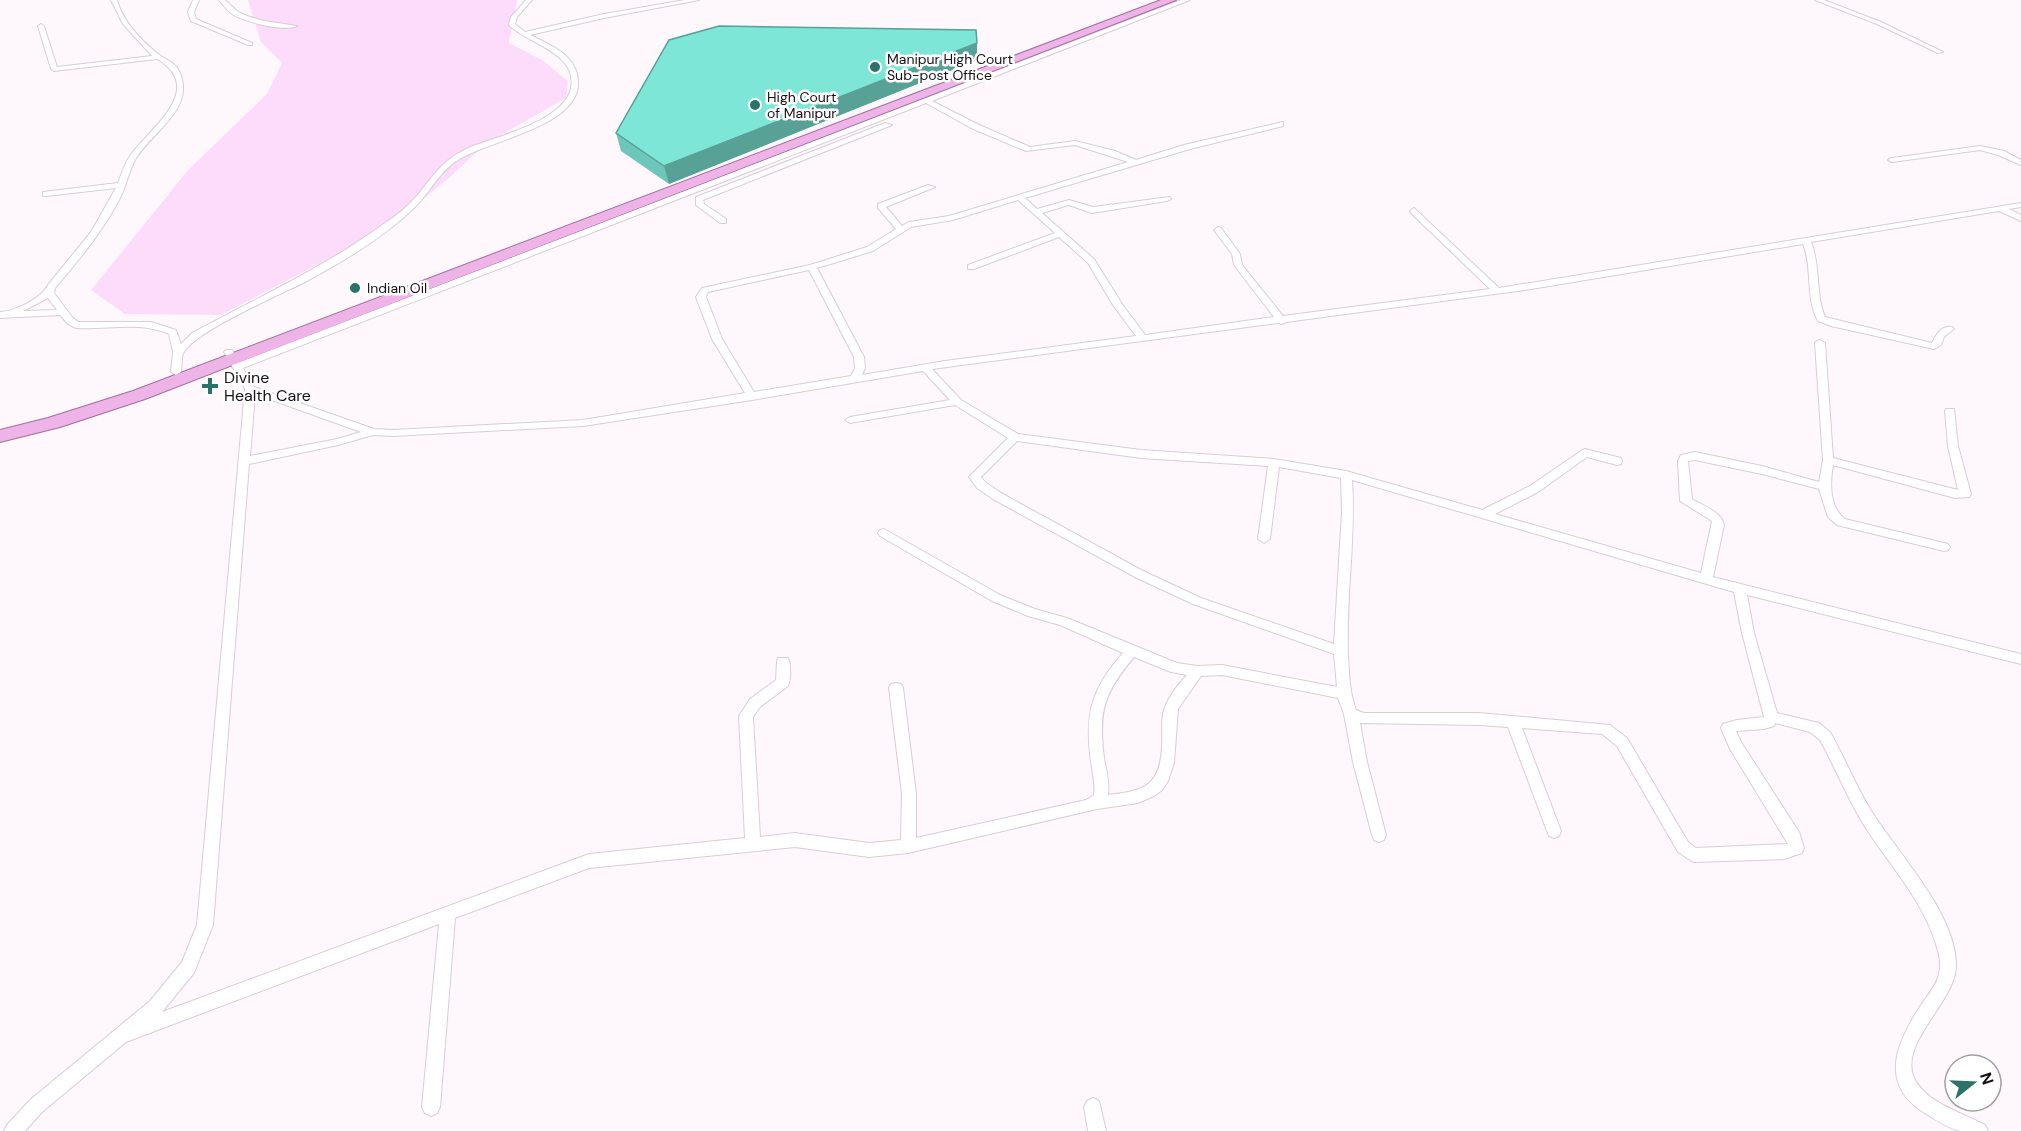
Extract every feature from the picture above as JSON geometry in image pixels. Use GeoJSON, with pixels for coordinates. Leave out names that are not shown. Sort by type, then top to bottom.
{"type":"FeatureCollection","features":[{"type":"Feature","properties":{"kind":"highway"},"geometry":{"type":"LineString","coordinates":[[0,427],[87,405],[176,372],[233,359],[1153,0]]}},
{"type":"Feature","properties":{"kind":"highway"},"geometry":{"type":"LineString","coordinates":[[0,436],[108,406],[1171,0]]}},
{"type":"Feature","properties":{"kind":"street"},"geometry":{"type":"LineString","coordinates":[[50,294],[51,287],[79,255],[122,185],[133,158],[169,117],[176,103],[180,82],[176,72],[167,62],[158,57],[118,14],[114,0]]}},
{"type":"Feature","properties":{"kind":"street"},"geometry":{"type":"LineString","coordinates":[[196,0],[191,12],[193,20],[250,44]]}},
{"type":"Feature","properties":{"kind":"street"},"geometry":{"type":"LineString","coordinates":[[222,0],[229,10],[248,18],[271,25],[294,26]]}},
{"type":"Feature","properties":{"kind":"street"},"geometry":{"type":"LineString","coordinates":[[178,352],[195,335],[324,267],[364,242],[413,205],[438,172],[449,162],[466,152],[555,115],[567,106],[575,90],[574,71],[568,60],[515,28],[511,21],[529,0]]}},
{"type":"Feature","properties":{"kind":"street"},"geometry":{"type":"LineString","coordinates":[[524,34],[614,14],[696,0]]}},
{"type":"Feature","properties":{"kind":"street"},"geometry":{"type":"LineString","coordinates":[[13,1131],[36,1107],[156,1006],[188,967],[205,925],[250,389],[233,359],[927,101],[1187,0]]}},
{"type":"Feature","properties":{"kind":"street"},"geometry":{"type":"LineString","coordinates":[[1818,0],[1879,23],[1940,52]]}},
{"type":"Feature","properties":{"kind":"street"},"geometry":{"type":"LineString","coordinates":[[723,221],[700,205],[699,199],[1160,18]]}},
{"type":"Feature","properties":{"kind":"street"},"geometry":{"type":"LineString","coordinates":[[41,26],[54,69],[158,57]]}},
{"type":"Feature","properties":{"kind":"street"},"geometry":{"type":"LineString","coordinates":[[927,101],[1029,149],[1075,143],[1135,162]]}},
{"type":"Feature","properties":{"kind":"street"},"geometry":{"type":"LineString","coordinates":[[752,397],[717,339],[704,307],[702,293],[743,281],[812,267],[870,249],[909,225],[950,218],[1187,147],[1280,124]]}},
{"type":"Feature","properties":{"kind":"street"},"geometry":{"type":"LineString","coordinates":[[1892,160],[1980,148],[2001,153],[2021,163]]}},
{"type":"Feature","properties":{"kind":"street"},"geometry":{"type":"LineString","coordinates":[[46,194],[122,185]]}},
{"type":"Feature","properties":{"kind":"street"},"geometry":{"type":"LineString","coordinates":[[901,230],[881,206],[931,187]]}},
{"type":"Feature","properties":{"kind":"street"},"geometry":{"type":"LineString","coordinates":[[1019,197],[1091,261],[1118,305],[1143,338]]}},
{"type":"Feature","properties":{"kind":"street"},"geometry":{"type":"LineString","coordinates":[[1035,212],[1069,202],[1092,210],[1167,199]]}},
{"type":"Feature","properties":{"kind":"street"},"geometry":{"type":"LineString","coordinates":[[250,389],[373,432],[393,434],[583,423],[926,368],[1497,291],[2021,205]]}},
{"type":"Feature","properties":{"kind":"street"},"geometry":{"type":"LineString","coordinates":[[2001,209],[2021,218]]}},
{"type":"Feature","properties":{"kind":"street"},"geometry":{"type":"LineString","coordinates":[[1414,211],[1497,291]]}},
{"type":"Feature","properties":{"kind":"street"},"geometry":{"type":"LineString","coordinates":[[1218,230],[1236,254],[1238,266],[1282,321]]}},
{"type":"Feature","properties":{"kind":"street"},"geometry":{"type":"LineString","coordinates":[[971,267],[1060,234]]}},
{"type":"Feature","properties":{"kind":"street"},"geometry":{"type":"LineString","coordinates":[[1806,242],[1813,256],[1818,316],[1824,321],[1934,346],[1938,343],[1939,336],[1949,329]]}},
{"type":"Feature","properties":{"kind":"street"},"geometry":{"type":"LineString","coordinates":[[812,267],[860,357],[860,368],[854,380]]}},
{"type":"Feature","properties":{"kind":"street"},"geometry":{"type":"LineString","coordinates":[[50,294],[60,303],[69,321],[76,324],[144,325],[167,328],[173,332],[178,352],[176,372]]}},
{"type":"Feature","properties":{"kind":"street"},"geometry":{"type":"LineString","coordinates":[[5,314],[50,294]]}},
{"type":"Feature","properties":{"kind":"street"},"geometry":{"type":"LineString","coordinates":[[5,314],[64,312]]}},
{"type":"Feature","properties":{"kind":"street"},"geometry":{"type":"LineString","coordinates":[[1820,343],[1828,460],[1824,487],[1834,517],[1841,522],[1944,547]]}},
{"type":"Feature","properties":{"kind":"street"},"geometry":{"type":"LineString","coordinates":[[926,368],[957,402],[1015,438],[1141,454],[1274,464],[1346,476],[1740,589],[2021,659]]}},
{"type":"Feature","properties":{"kind":"street"},"geometry":{"type":"LineString","coordinates":[[850,420],[957,402]]}},
{"type":"Feature","properties":{"kind":"street"},"geometry":{"type":"LineString","coordinates":[[1828,460],[1887,478],[1955,494],[1965,494],[1953,446],[1950,411]]}},
{"type":"Feature","properties":{"kind":"street"},"geometry":{"type":"LineString","coordinates":[[244,461],[338,442],[373,432]]}},
{"type":"Feature","properties":{"kind":"street"},"geometry":{"type":"LineString","coordinates":[[1015,438],[975,477],[981,486],[1139,574],[1197,601],[1342,652]]}},
{"type":"Feature","properties":{"kind":"street"},"geometry":{"type":"LineString","coordinates":[[1483,515],[1534,489],[1585,453],[1617,461]]}},
{"type":"Feature","properties":{"kind":"street"},"geometry":{"type":"LineString","coordinates":[[1707,579],[1718,525],[1713,516],[1689,504],[1684,498],[1683,461],[1685,458],[1695,456],[1726,462],[1824,487]]}},
{"type":"Feature","properties":{"kind":"street"},"geometry":{"type":"LineString","coordinates":[[1264,538],[1274,464]]}},
{"type":"Feature","properties":{"kind":"street"},"geometry":{"type":"LineString","coordinates":[[1346,476],[1347,516],[1342,570],[1344,693],[1379,835]]}},
{"type":"Feature","properties":{"kind":"street"},"geometry":{"type":"LineString","coordinates":[[884,533],[996,598],[1032,613],[1063,621],[1176,668],[1197,671],[1222,670],[1344,693]]}},
{"type":"Feature","properties":{"kind":"street"},"geometry":{"type":"LineString","coordinates":[[1351,714],[1363,719],[1479,719],[1596,727],[1614,734],[1622,742],[1688,853],[1698,855],[1784,852],[1797,848],[1794,837],[1735,745],[1728,728],[1734,725],[1762,724],[1769,722],[1771,717],[1748,633],[1740,589]]}},
{"type":"Feature","properties":{"kind":"street"},"geometry":{"type":"LineString","coordinates":[[1097,803],[1102,792],[1095,733],[1096,712],[1104,687],[1132,651]]}},
{"type":"Feature","properties":{"kind":"street"},"geometry":{"type":"LineString","coordinates":[[753,844],[746,716],[755,704],[783,682],[783,662]]}},
{"type":"Feature","properties":{"kind":"street"},"geometry":{"type":"LineString","coordinates":[[121,1036],[589,861],[795,840],[869,850],[908,846],[1097,803],[1143,797],[1163,782],[1169,750],[1170,710],[1197,671]]}},
{"type":"Feature","properties":{"kind":"street"},"geometry":{"type":"LineString","coordinates":[[896,688],[909,794],[908,846]]}},
{"type":"Feature","properties":{"kind":"street"},"geometry":{"type":"LineString","coordinates":[[1771,717],[1814,727],[1825,736],[1866,816],[1923,900],[1938,928],[1949,963],[1946,980],[1908,1044],[1904,1074],[1908,1086],[1917,1096],[1979,1131]]}},
{"type":"Feature","properties":{"kind":"street"},"geometry":{"type":"LineString","coordinates":[[1513,723],[1554,831]]}},
{"type":"Feature","properties":{"kind":"street"},"geometry":{"type":"LineString","coordinates":[[431,1107],[448,914]]}},
{"type":"Feature","properties":{"kind":"street"},"geometry":{"type":"LineString","coordinates":[[1093,1107],[1097,1131]]}},
{"type":"Feature","properties":{"kind":"shaded area"},"geometry":{"type":"Polygon","coordinates":[[[248,0],[517,0],[509,43],[542,60],[568,81],[566,98],[485,144],[450,177],[389,227],[221,315],[125,314],[91,290],[189,169],[267,94],[282,63],[261,42],[248,0]]]}},
{"type":"Feature","properties":{"kind":"building","name":"High Court of Manipur"},"geometry":{"type":"Polygon","coordinates":[[[719,26],[976,30],[977,43],[664,166],[616,133],[669,40],[719,26]]]}},
{"type":"Feature","properties":{"kind":"place","name":"Manipur High Court Sub-post Office"},"geometry":{"type":"Point","coordinates":[875,67]}},
{"type":"Feature","properties":{"kind":"place","name":"High Court of Manipur"},"geometry":{"type":"Point","coordinates":[755,105]}},
{"type":"Feature","properties":{"kind":"place","name":"Indian Oil"},"geometry":{"type":"Point","coordinates":[355,288]}},
{"type":"Feature","properties":{"kind":"place","name":"Divine Health Care"},"geometry":{"type":"Point","coordinates":[210,386]}}]}
